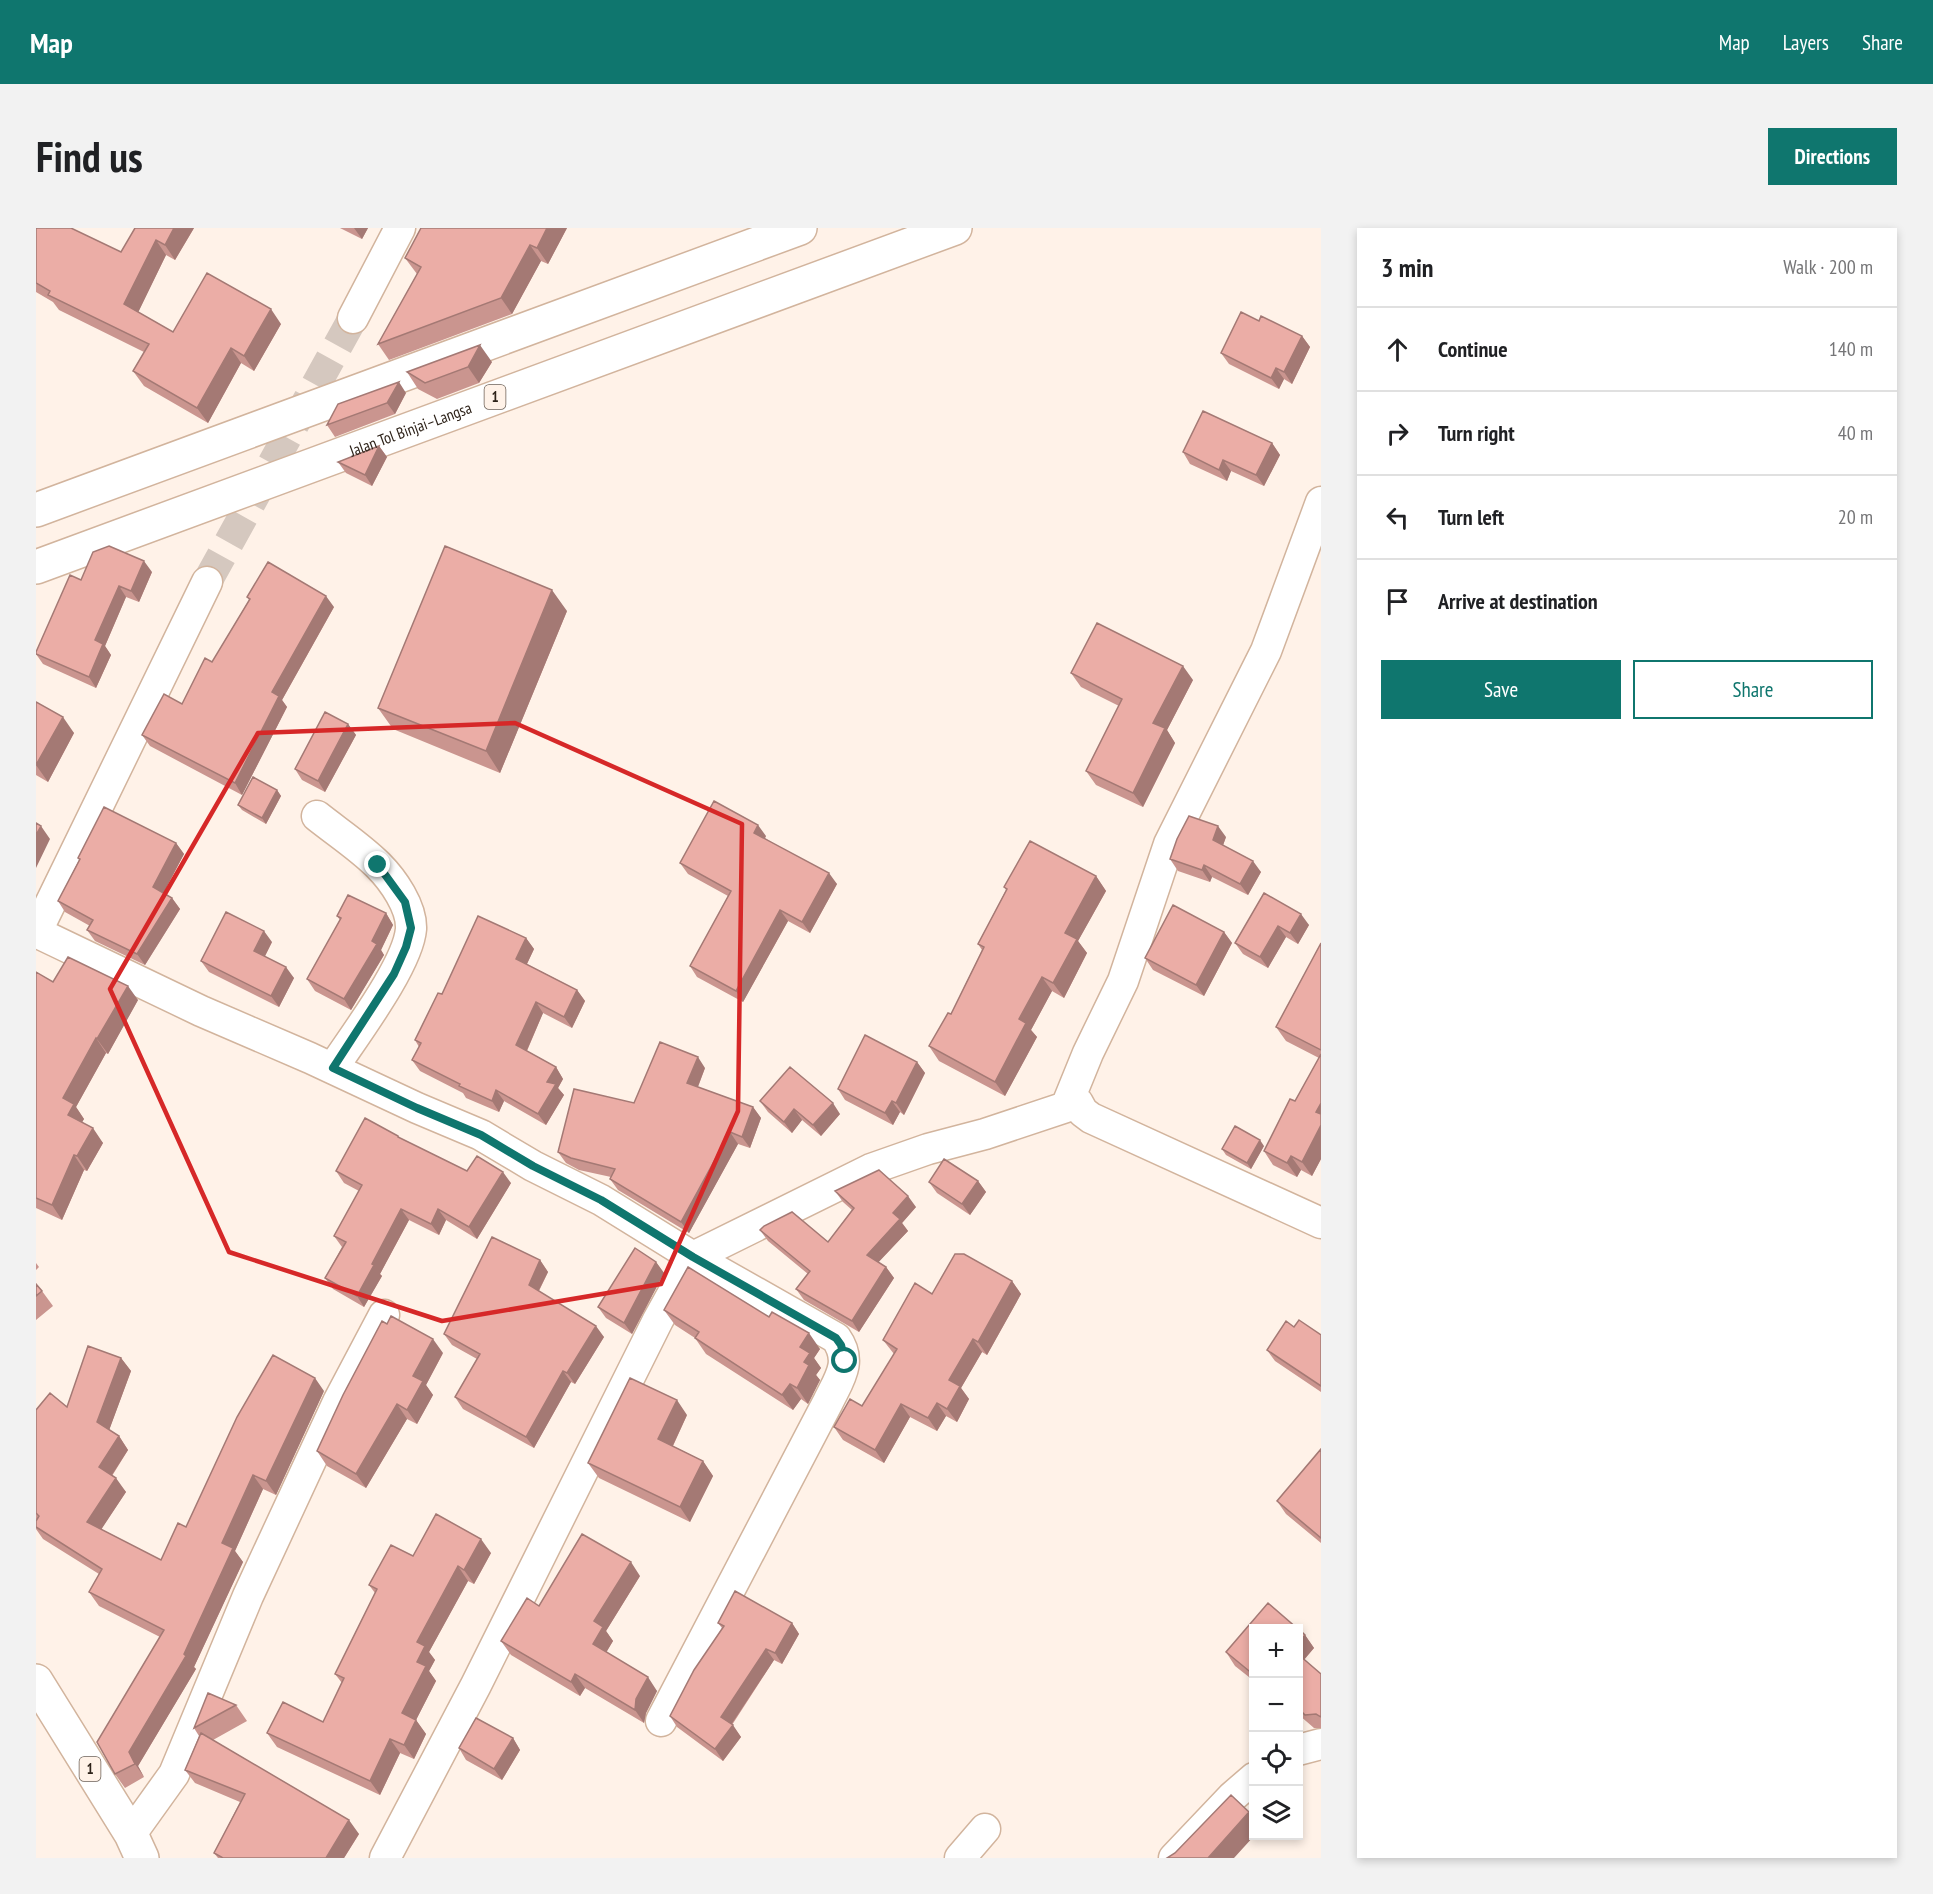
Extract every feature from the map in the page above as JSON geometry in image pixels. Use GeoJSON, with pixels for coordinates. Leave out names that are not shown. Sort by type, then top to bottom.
{"type":"FeatureCollection","features":[{"type":"Feature","properties":{"kind":"highway"},"geometry":{"type":"LineString","coordinates":[[36,510],[800,228]]}},
{"type":"Feature","properties":{"kind":"highway","name":"Jalan Tol Binjai–Langsa"},"geometry":{"type":"LineString","coordinates":[[36,567],[955,228]]}},
{"type":"Feature","properties":{"kind":"highway","name":"1"},"geometry":{"type":"LineString","coordinates":[[36,1681],[136,1846]]}},
{"type":"Feature","properties":{"kind":"street"},"geometry":{"type":"LineString","coordinates":[[353,318],[400,228]]}},
{"type":"Feature","properties":{"kind":"street"},"geometry":{"type":"LineString","coordinates":[[1078,1103],[1066,1107],[1088,1053],[1123,981],[1169,844],[1266,651],[1321,502]]}},
{"type":"Feature","properties":{"kind":"street"},"geometry":{"type":"LineString","coordinates":[[207,582],[36,933],[201,1011],[481,1135],[533,1166],[601,1200],[693,1257],[836,1338],[841,1345],[845,1361],[844,1369],[661,1721]]}},
{"type":"Feature","properties":{"kind":"street"},"geometry":{"type":"LineString","coordinates":[[317,816],[378,865],[405,902],[411,928],[406,947],[394,974],[333,1068]]}},
{"type":"Feature","properties":{"kind":"street"},"geometry":{"type":"LineString","coordinates":[[1078,1103],[1083,1112],[1091,1118],[1321,1223]]}},
{"type":"Feature","properties":{"kind":"street"},"geometry":{"type":"LineString","coordinates":[[385,1858],[476,1685],[658,1320],[693,1257],[871,1169],[1078,1103]]}},
{"type":"Feature","properties":{"kind":"street"},"geometry":{"type":"LineString","coordinates":[[136,1846],[174,1774],[248,1596],[338,1402],[384,1315]]}},
{"type":"Feature","properties":{"kind":"street"},"geometry":{"type":"LineString","coordinates":[[1303,1749],[1321,1744]]}},
{"type":"Feature","properties":{"kind":"street"},"geometry":{"type":"LineString","coordinates":[[1174,1858],[1249,1782]]}},
{"type":"Feature","properties":{"kind":"street"},"geometry":{"type":"LineString","coordinates":[[960,1858],[985,1829]]}},
{"type":"Feature","properties":{"kind":"highlighted area"},"geometry":{"type":"Polygon","coordinates":[[[515,723],[742,824],[738,1111],[661,1284],[442,1321],[229,1252],[110,989],[258,733],[515,723]]]}},
{"type":"Feature","properties":{"kind":"building"},"geometry":{"type":"Polygon","coordinates":[[[36,228],[71,228],[121,252],[135,228],[174,228],[165,245],[156,240],[124,304],[173,332],[207,273],[271,309],[244,356],[231,348],[197,408],[133,371],[149,344],[48,295],[50,291],[36,283],[36,228]]]}},
{"type":"Feature","properties":{"kind":"building"},"geometry":{"type":"Polygon","coordinates":[[[421,228],[547,228],[537,248],[530,245],[501,298],[378,344],[421,267],[405,258],[421,228]]]}},
{"type":"Feature","properties":{"kind":"building"},"geometry":{"type":"Polygon","coordinates":[[[1241,312],[1259,321],[1261,316],[1302,336],[1284,372],[1276,368],[1271,378],[1221,353],[1241,312]]]}},
{"type":"Feature","properties":{"kind":"building"},"geometry":{"type":"Polygon","coordinates":[[[480,345],[468,367],[425,383],[407,372],[480,345]]]}},
{"type":"Feature","properties":{"kind":"building"},"geometry":{"type":"Polygon","coordinates":[[[399,382],[387,403],[327,425],[338,404],[399,382]]]}},
{"type":"Feature","properties":{"kind":"building"},"geometry":{"type":"Polygon","coordinates":[[[1203,411],[1272,443],[1256,475],[1223,460],[1219,470],[1183,452],[1203,411]]]}},
{"type":"Feature","properties":{"kind":"building"},"geometry":{"type":"Polygon","coordinates":[[[379,446],[365,475],[338,462],[379,446]]]}},
{"type":"Feature","properties":{"kind":"building"},"geometry":{"type":"Polygon","coordinates":[[[109,546],[144,561],[131,591],[119,586],[95,640],[103,644],[89,677],[36,654],[36,652],[70,575],[81,580],[93,552],[109,546]]]}},
{"type":"Feature","properties":{"kind":"building"},"geometry":{"type":"Polygon","coordinates":[[[445,546],[552,590],[486,751],[378,708],[445,546]]]}},
{"type":"Feature","properties":{"kind":"building"},"geometry":{"type":"Polygon","coordinates":[[[268,562],[326,596],[272,692],[279,696],[235,783],[142,735],[164,694],[182,704],[205,658],[212,662],[250,599],[247,597],[268,562]]]}},
{"type":"Feature","properties":{"kind":"building"},"geometry":{"type":"Polygon","coordinates":[[[1097,623],[1183,666],[1153,723],[1165,728],[1133,793],[1086,771],[1122,699],[1071,673],[1097,623]]]}},
{"type":"Feature","properties":{"kind":"building"},"geometry":{"type":"Polygon","coordinates":[[[36,702],[63,717],[36,765],[36,702]]]}},
{"type":"Feature","properties":{"kind":"building"},"geometry":{"type":"Polygon","coordinates":[[[325,712],[348,724],[318,781],[295,769],[325,712]]]}},
{"type":"Feature","properties":{"kind":"building"},"geometry":{"type":"Polygon","coordinates":[[[253,777],[277,790],[262,818],[238,805],[253,777]]]}},
{"type":"Feature","properties":{"kind":"building"},"geometry":{"type":"Polygon","coordinates":[[[714,801],[758,825],[754,833],[829,873],[802,922],[780,910],[736,991],[690,966],[731,891],[680,863],[714,801]]]}},
{"type":"Feature","properties":{"kind":"building"},"geometry":{"type":"Polygon","coordinates":[[[104,807],[176,843],[153,887],[172,898],[137,954],[87,930],[93,920],[58,901],[104,807]]]}},
{"type":"Feature","properties":{"kind":"building"},"geometry":{"type":"Polygon","coordinates":[[[1189,816],[1218,826],[1213,840],[1253,861],[1240,884],[1204,865],[1202,870],[1170,859],[1189,816]]]}},
{"type":"Feature","properties":{"kind":"building"},"geometry":{"type":"Polygon","coordinates":[[[36,823],[41,826],[36,835],[36,823]]]}},
{"type":"Feature","properties":{"kind":"building"},"geometry":{"type":"Polygon","coordinates":[[[1030,841],[1096,876],[1065,933],[1077,939],[1053,983],[1042,977],[1019,1019],[1026,1023],[995,1082],[929,1046],[948,1013],[951,1014],[984,947],[978,944],[1007,889],[1004,887],[1030,841]]]}},
{"type":"Feature","properties":{"kind":"building"},"geometry":{"type":"Polygon","coordinates":[[[1264,893],[1301,914],[1290,933],[1278,926],[1260,957],[1235,943],[1264,893]]]}},
{"type":"Feature","properties":{"kind":"building"},"geometry":{"type":"Polygon","coordinates":[[[348,895],[386,913],[372,941],[377,944],[344,999],[307,979],[341,918],[337,916],[348,895]]]}},
{"type":"Feature","properties":{"kind":"building"},"geometry":{"type":"Polygon","coordinates":[[[1173,905],[1224,932],[1196,985],[1145,958],[1173,905]]]}},
{"type":"Feature","properties":{"kind":"building"},"geometry":{"type":"Polygon","coordinates":[[[226,912],[264,931],[254,951],[286,967],[271,996],[201,961],[226,912]]]}},
{"type":"Feature","properties":{"kind":"building"},"geometry":{"type":"Polygon","coordinates":[[[478,916],[526,938],[516,959],[577,990],[564,1017],[536,1002],[516,1045],[556,1067],[547,1082],[556,1084],[538,1114],[496,1090],[492,1101],[412,1060],[421,1043],[415,1040],[438,993],[442,994],[478,916]]]}},
{"type":"Feature","properties":{"kind":"building"},"geometry":{"type":"Polygon","coordinates":[[[1321,943],[1321,1050],[1276,1027],[1321,943]]]}},
{"type":"Feature","properties":{"kind":"building"},"geometry":{"type":"Polygon","coordinates":[[[68,957],[128,986],[63,1098],[74,1104],[68,1115],[93,1128],[77,1156],[74,1155],[52,1205],[36,1198],[36,972],[53,982],[68,957]]]}},
{"type":"Feature","properties":{"kind":"building"},"geometry":{"type":"Polygon","coordinates":[[[865,1035],[917,1062],[896,1103],[892,1101],[885,1113],[838,1089],[865,1035]]]}},
{"type":"Feature","properties":{"kind":"building"},"geometry":{"type":"Polygon","coordinates":[[[660,1042],[698,1057],[687,1083],[753,1107],[742,1137],[730,1132],[681,1222],[610,1179],[615,1169],[571,1158],[558,1152],[574,1089],[634,1103],[660,1042]]]}},
{"type":"Feature","properties":{"kind":"building"},"geometry":{"type":"Polygon","coordinates":[[[1321,1054],[1321,1103],[1316,1112],[1321,1114],[1321,1125],[1302,1162],[1291,1156],[1287,1163],[1264,1151],[1290,1099],[1295,1101],[1321,1054]]]}},
{"type":"Feature","properties":{"kind":"building"},"geometry":{"type":"Polygon","coordinates":[[[790,1067],[833,1103],[813,1125],[794,1109],[784,1122],[760,1101],[790,1067]]]}},
{"type":"Feature","properties":{"kind":"building"},"geometry":{"type":"Polygon","coordinates":[[[365,1118],[467,1171],[477,1156],[503,1172],[469,1227],[438,1209],[431,1224],[401,1209],[357,1296],[325,1278],[346,1242],[334,1236],[362,1185],[336,1171],[365,1118]]]}},
{"type":"Feature","properties":{"kind":"building"},"geometry":{"type":"Polygon","coordinates":[[[1235,1126],[1260,1140],[1247,1163],[1222,1149],[1235,1126]]]}},
{"type":"Feature","properties":{"kind":"building"},"geometry":{"type":"Polygon","coordinates":[[[944,1159],[978,1181],[962,1204],[929,1182],[944,1159]]]}},
{"type":"Feature","properties":{"kind":"building"},"geometry":{"type":"Polygon","coordinates":[[[879,1170],[908,1196],[893,1213],[900,1219],[867,1255],[886,1267],[852,1321],[796,1289],[810,1271],[760,1230],[792,1212],[828,1242],[854,1208],[835,1191],[879,1170]]]}},
{"type":"Feature","properties":{"kind":"building"},"geometry":{"type":"Polygon","coordinates":[[[492,1237],[540,1260],[529,1285],[596,1326],[567,1373],[563,1371],[526,1437],[455,1397],[480,1354],[444,1334],[492,1237]]]}},
{"type":"Feature","properties":{"kind":"building"},"geometry":{"type":"Polygon","coordinates":[[[635,1248],[656,1262],[624,1323],[598,1307],[635,1248]]]}},
{"type":"Feature","properties":{"kind":"building"},"geometry":{"type":"Polygon","coordinates":[[[955,1254],[964,1254],[1012,1281],[978,1342],[973,1339],[949,1380],[960,1386],[947,1409],[937,1403],[928,1418],[901,1404],[875,1450],[834,1427],[850,1399],[862,1406],[897,1349],[883,1340],[915,1283],[932,1294],[955,1254]]]}},
{"type":"Feature","properties":{"kind":"building"},"geometry":{"type":"Polygon","coordinates":[[[688,1267],[769,1317],[772,1312],[809,1333],[800,1347],[810,1353],[804,1362],[809,1365],[797,1388],[790,1384],[782,1395],[695,1338],[699,1332],[664,1310],[688,1267]]]}},
{"type":"Feature","properties":{"kind":"building"},"geometry":{"type":"Polygon","coordinates":[[[36,1284],[42,1291],[36,1296],[36,1284]]]}},
{"type":"Feature","properties":{"kind":"building"},"geometry":{"type":"Polygon","coordinates":[[[391,1316],[433,1339],[413,1376],[423,1381],[407,1410],[397,1404],[356,1474],[317,1451],[382,1321],[387,1324],[391,1316]]]}},
{"type":"Feature","properties":{"kind":"building"},"geometry":{"type":"Polygon","coordinates":[[[1299,1320],[1321,1335],[1321,1386],[1267,1350],[1286,1321],[1294,1327],[1299,1320]]]}},
{"type":"Feature","properties":{"kind":"building"},"geometry":{"type":"Polygon","coordinates":[[[88,1346],[121,1358],[97,1422],[119,1436],[99,1467],[116,1478],[87,1522],[161,1560],[178,1523],[186,1527],[237,1417],[273,1355],[315,1378],[266,1481],[253,1475],[222,1543],[233,1548],[184,1654],[186,1656],[129,1752],[135,1764],[115,1774],[97,1742],[164,1630],[89,1592],[102,1569],[36,1527],[39,1516],[36,1513],[36,1410],[50,1393],[67,1407],[88,1346]]]}},
{"type":"Feature","properties":{"kind":"building"},"geometry":{"type":"Polygon","coordinates":[[[630,1378],[677,1400],[658,1439],[703,1461],[680,1507],[588,1463],[630,1378]]]}},
{"type":"Feature","properties":{"kind":"building"},"geometry":{"type":"Polygon","coordinates":[[[1321,1449],[1321,1538],[1277,1501],[1321,1449]]]}},
{"type":"Feature","properties":{"kind":"building"},"geometry":{"type":"Polygon","coordinates":[[[436,1514],[481,1539],[464,1570],[458,1566],[417,1642],[425,1646],[417,1662],[426,1666],[402,1713],[416,1720],[404,1745],[390,1739],[370,1781],[267,1733],[283,1702],[323,1722],[344,1678],[335,1674],[377,1589],[369,1585],[391,1545],[413,1556],[436,1514]]]}},
{"type":"Feature","properties":{"kind":"building"},"geometry":{"type":"Polygon","coordinates":[[[582,1534],[631,1562],[594,1621],[603,1627],[593,1644],[648,1677],[636,1699],[635,1710],[575,1674],[571,1682],[501,1641],[527,1598],[539,1606],[582,1534]]]}},
{"type":"Feature","properties":{"kind":"building"},"geometry":{"type":"Polygon","coordinates":[[[735,1591],[792,1623],[775,1653],[766,1649],[721,1717],[733,1725],[715,1749],[670,1716],[694,1670],[724,1626],[718,1623],[735,1591]]]}},
{"type":"Feature","properties":{"kind":"building"},"geometry":{"type":"Polygon","coordinates":[[[1268,1603],[1292,1624],[1250,1624],[1268,1603]]]}},
{"type":"Feature","properties":{"kind":"building"},"geometry":{"type":"Polygon","coordinates":[[[1249,1625],[1249,1671],[1226,1652],[1249,1625]]]}},
{"type":"Feature","properties":{"kind":"building"},"geometry":{"type":"Polygon","coordinates":[[[1303,1658],[1321,1674],[1321,1717],[1316,1714],[1305,1715],[1303,1713],[1303,1658]]]}},
{"type":"Feature","properties":{"kind":"building"},"geometry":{"type":"Polygon","coordinates":[[[208,1693],[236,1705],[194,1728],[208,1693]]]}},
{"type":"Feature","properties":{"kind":"building"},"geometry":{"type":"Polygon","coordinates":[[[476,1718],[513,1738],[494,1769],[459,1748],[476,1718]]]}},
{"type":"Feature","properties":{"kind":"building"},"geometry":{"type":"Polygon","coordinates":[[[201,1733],[349,1820],[326,1858],[223,1858],[214,1853],[245,1794],[185,1770],[201,1733]]]}},
{"type":"Feature","properties":{"kind":"building"},"geometry":{"type":"Polygon","coordinates":[[[1231,1795],[1249,1812],[1208,1858],[1167,1858],[1175,1853],[1231,1795]]]}},
{"type":"Feature","properties":{"kind":"tunnel"},"geometry":{"type":"LineString","coordinates":[[207,582],[353,318]]}},
{"type":"Feature","properties":{"kind":"route"},"geometry":{"type":"LineString","coordinates":[[378,865],[405,902],[411,928],[406,947],[394,974],[333,1068],[481,1135],[533,1166],[601,1200],[693,1257],[836,1338],[841,1345],[845,1361]]}}]}
